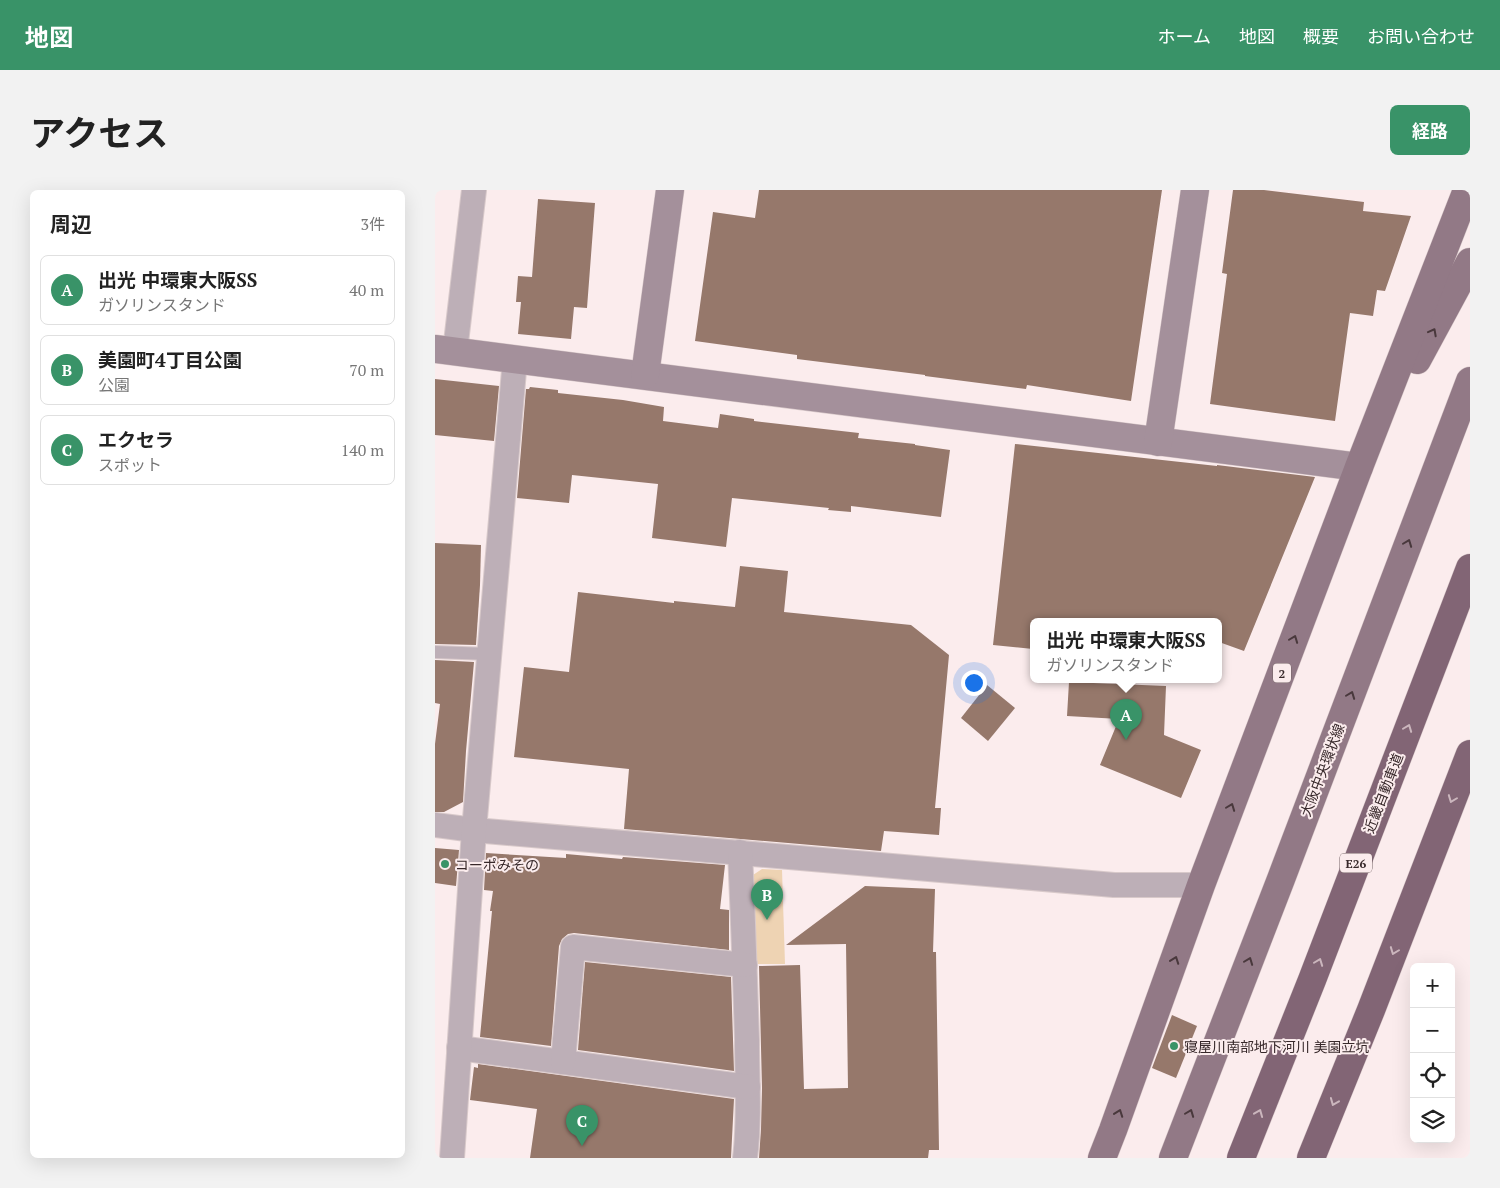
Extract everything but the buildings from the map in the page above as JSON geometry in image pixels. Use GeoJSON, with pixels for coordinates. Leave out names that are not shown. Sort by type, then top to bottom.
{"type":"FeatureCollection","features":[{"type":"Feature","properties":{"kind":"highway","name":"近畿自動車道"},"geometry":{"type":"LineString","coordinates":[[1241,1158],[1312,980],[1470,568]]}},
{"type":"Feature","properties":{"kind":"highway"},"geometry":{"type":"LineString","coordinates":[[1311,1158],[1470,754]]}},
{"type":"Feature","properties":{"kind":"main road","name":"2"},"geometry":{"type":"LineString","coordinates":[[1102,1158],[1201,886],[1359,467],[1467,190]]}},
{"type":"Feature","properties":{"kind":"main road"},"geometry":{"type":"LineString","coordinates":[[1359,467],[1470,262]]}},
{"type":"Feature","properties":{"kind":"main road","name":"大阪中央環状線"},"geometry":{"type":"LineString","coordinates":[[1173,1158],[1470,381]]}},
{"type":"Feature","properties":{"kind":"street"},"geometry":{"type":"LineString","coordinates":[[474,190],[445,350],[1359,467]]}},
{"type":"Feature","properties":{"kind":"street"},"geometry":{"type":"LineString","coordinates":[[645,375],[670,190]]}},
{"type":"Feature","properties":{"kind":"street"},"geometry":{"type":"LineString","coordinates":[[1158,442],[1195,190]]}},
{"type":"Feature","properties":{"kind":"street"},"geometry":{"type":"LineString","coordinates":[[452,1158],[474,830],[515,359]]}},
{"type":"Feature","properties":{"kind":"street"},"geometry":{"type":"LineString","coordinates":[[435,825],[474,830],[1114,885],[1201,886]]}},
{"type":"Feature","properties":{"kind":"street"},"geometry":{"type":"LineString","coordinates":[[739,852],[745,965],[748,1087],[745,1158]]}},
{"type":"Feature","properties":{"kind":"street"},"geometry":{"type":"LineString","coordinates":[[563,1062],[573,947],[745,965]]}},
{"type":"Feature","properties":{"kind":"street"},"geometry":{"type":"LineString","coordinates":[[459,1048],[748,1087]]}},
{"type":"Feature","properties":{"kind":"lane"},"geometry":{"type":"LineString","coordinates":[[435,652],[489,654]]}},
{"type":"Feature","properties":{"kind":"shaded area"},"geometry":{"type":"Polygon","coordinates":[[[762,869],[782,870],[785,964],[752,964],[750,877],[762,869]]]}},
{"type":"Feature","properties":{"kind":"place","name":"出光 中環東大阪SS"},"geometry":{"type":"Point","coordinates":[1126,740]}},
{"type":"Feature","properties":{"kind":"place","name":"コーポみその"},"geometry":{"type":"Point","coordinates":[445,864]}},
{"type":"Feature","properties":{"kind":"place","name":"美園町4丁目公園"},"geometry":{"type":"Point","coordinates":[767,920]}},
{"type":"Feature","properties":{"kind":"place","name":"寝屋川南部地下河川 美園立坑"},"geometry":{"type":"Point","coordinates":[1174,1046]}},
{"type":"Feature","properties":{"kind":"place","name":"エクセラ"},"geometry":{"type":"Point","coordinates":[582,1146]}}]}
